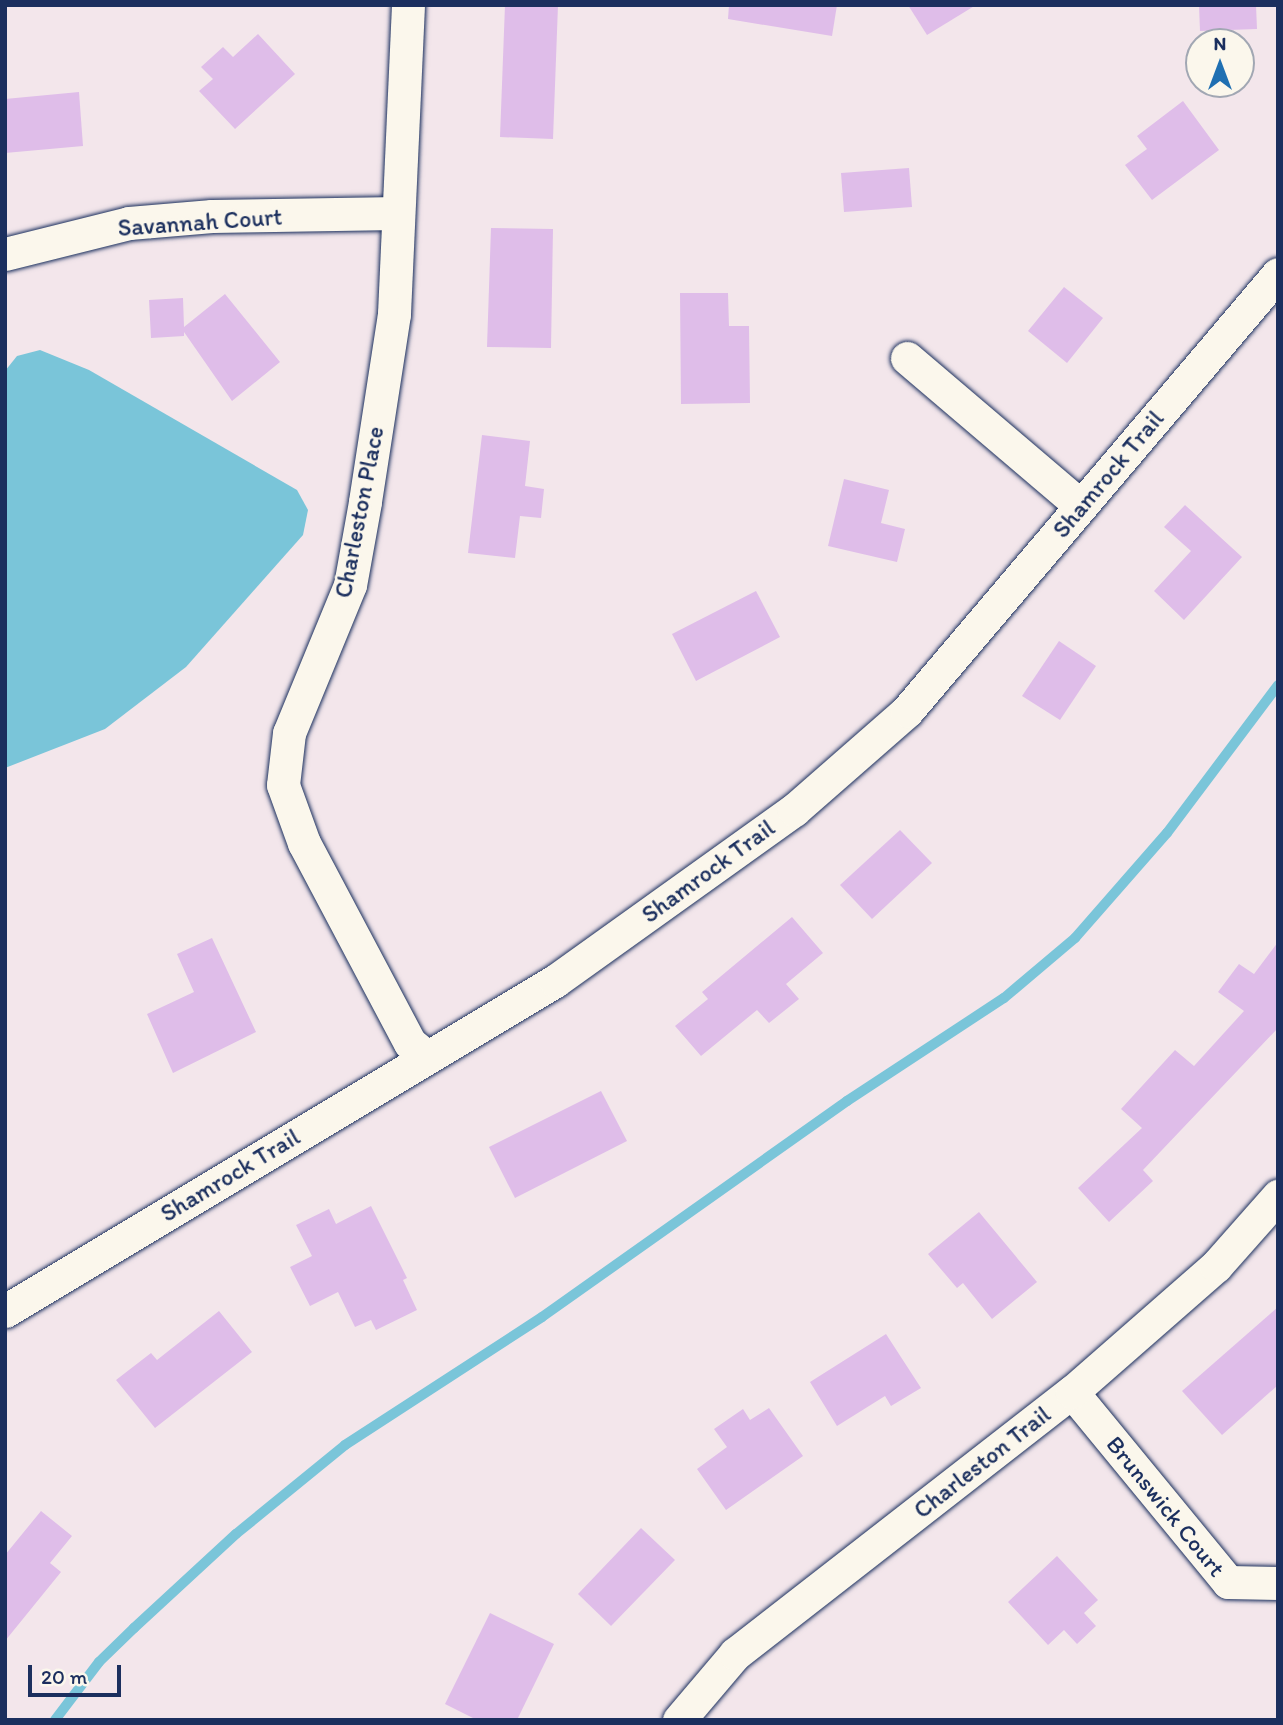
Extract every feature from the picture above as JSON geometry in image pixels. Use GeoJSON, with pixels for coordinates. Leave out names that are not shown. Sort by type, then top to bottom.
{"type":"FeatureCollection","features":[{"type":"Feature","properties":{"kind":"street","name":"Charleston Place"},"geometry":{"type":"LineString","coordinates":[[408,5],[394,314],[350,585],[289,733],[284,785],[304,843],[410,1043],[426,1056]]}},
{"type":"Feature","properties":{"kind":"street","name":"Savannah Court"},"geometry":{"type":"LineString","coordinates":[[5,254],[129,223],[212,215],[398,214]]}},
{"type":"Feature","properties":{"kind":"street","name":"Shamrock Trail"},"geometry":{"type":"LineString","coordinates":[[5,1311],[555,981],[794,810],[907,711],[1278,274]]}},
{"type":"Feature","properties":{"kind":"street"},"geometry":{"type":"LineString","coordinates":[[907,358],[1081,506]]}},
{"type":"Feature","properties":{"kind":"street","name":"Charleston Trail"},"geometry":{"type":"LineString","coordinates":[[680,1720],[735,1654],[1072,1392],[1216,1266],[1278,1196]]}},
{"type":"Feature","properties":{"kind":"street","name":"Brunswick Court"},"geometry":{"type":"LineString","coordinates":[[1072,1392],[1228,1582],[1278,1583]]}},
{"type":"Feature","properties":{"kind":"water"},"geometry":{"type":"Polygon","coordinates":[[[40,350],[89,370],[297,490],[308,510],[303,535],[186,667],[105,729],[5,768],[5,371],[17,356],[40,350]]]}},
{"type":"Feature","properties":{"kind":"building"},"geometry":{"type":"Polygon","coordinates":[[[505,5],[558,5],[553,139],[500,137],[505,5]]]}},
{"type":"Feature","properties":{"kind":"building"},"geometry":{"type":"Polygon","coordinates":[[[729,5],[837,5],[832,36],[728,19],[729,5]]]}},
{"type":"Feature","properties":{"kind":"building"},"geometry":{"type":"Polygon","coordinates":[[[908,5],[976,5],[927,35],[908,5]]]}},
{"type":"Feature","properties":{"kind":"building"},"geometry":{"type":"Polygon","coordinates":[[[1199,5],[1256,5],[1257,29],[1200,28],[1199,5]]]}},
{"type":"Feature","properties":{"kind":"building"},"geometry":{"type":"Polygon","coordinates":[[[258,34],[295,74],[235,129],[199,91],[213,79],[201,67],[223,47],[233,57],[258,34]]]}},
{"type":"Feature","properties":{"kind":"building"},"geometry":{"type":"Polygon","coordinates":[[[79,92],[83,146],[5,153],[5,99],[79,92]]]}},
{"type":"Feature","properties":{"kind":"building"},"geometry":{"type":"Polygon","coordinates":[[[1183,101],[1219,150],[1152,200],[1125,165],[1147,149],[1137,136],[1183,101]]]}},
{"type":"Feature","properties":{"kind":"building"},"geometry":{"type":"Polygon","coordinates":[[[909,168],[912,207],[844,212],[841,173],[909,168]]]}},
{"type":"Feature","properties":{"kind":"building"},"geometry":{"type":"Polygon","coordinates":[[[491,228],[553,229],[551,348],[487,347],[491,228]]]}},
{"type":"Feature","properties":{"kind":"building"},"geometry":{"type":"Polygon","coordinates":[[[1064,287],[1103,318],[1067,363],[1028,331],[1064,287]]]}},
{"type":"Feature","properties":{"kind":"building"},"geometry":{"type":"Polygon","coordinates":[[[680,293],[728,293],[729,326],[749,326],[750,403],[681,404],[680,293]]]}},
{"type":"Feature","properties":{"kind":"building"},"geometry":{"type":"Polygon","coordinates":[[[225,294],[280,362],[232,401],[184,332],[184,336],[151,338],[149,300],[183,298],[184,327],[225,294]]]}},
{"type":"Feature","properties":{"kind":"building"},"geometry":{"type":"Polygon","coordinates":[[[482,435],[530,441],[525,486],[544,489],[541,518],[520,516],[515,558],[468,553],[482,435]]]}},
{"type":"Feature","properties":{"kind":"building"},"geometry":{"type":"Polygon","coordinates":[[[844,479],[889,490],[881,523],[905,529],[897,562],[828,546],[844,479]]]}},
{"type":"Feature","properties":{"kind":"building"},"geometry":{"type":"Polygon","coordinates":[[[1185,505],[1242,557],[1184,620],[1154,591],[1191,551],[1164,527],[1185,505]]]}},
{"type":"Feature","properties":{"kind":"building"},"geometry":{"type":"Polygon","coordinates":[[[756,591],[780,637],[696,681],[672,634],[756,591]]]}},
{"type":"Feature","properties":{"kind":"building"},"geometry":{"type":"Polygon","coordinates":[[[1059,641],[1096,666],[1060,720],[1022,696],[1059,641]]]}},
{"type":"Feature","properties":{"kind":"building"},"geometry":{"type":"Polygon","coordinates":[[[900,830],[932,863],[872,919],[840,885],[900,830]]]}},
{"type":"Feature","properties":{"kind":"building"},"geometry":{"type":"Polygon","coordinates":[[[792,917],[823,953],[786,984],[799,999],[769,1023],[757,1010],[701,1056],[675,1026],[708,999],[702,992],[792,917]]]}},
{"type":"Feature","properties":{"kind":"building"},"geometry":{"type":"Polygon","coordinates":[[[212,938],[256,1032],[173,1073],[147,1014],[194,992],[177,954],[212,938]]]}},
{"type":"Feature","properties":{"kind":"building"},"geometry":{"type":"Polygon","coordinates":[[[1278,942],[1278,1028],[1143,1170],[1153,1181],[1109,1222],[1078,1188],[1142,1128],[1121,1109],[1175,1050],[1194,1066],[1244,1011],[1218,992],[1239,964],[1254,974],[1278,942]]]}},
{"type":"Feature","properties":{"kind":"building"},"geometry":{"type":"Polygon","coordinates":[[[601,1091],[627,1141],[515,1198],[489,1147],[601,1091]]]}},
{"type":"Feature","properties":{"kind":"building"},"geometry":{"type":"Polygon","coordinates":[[[371,1206],[407,1278],[403,1280],[417,1310],[376,1330],[371,1320],[355,1327],[338,1292],[310,1306],[290,1267],[312,1256],[296,1225],[329,1209],[336,1224],[371,1206]]]}},
{"type":"Feature","properties":{"kind":"building"},"geometry":{"type":"Polygon","coordinates":[[[979,1212],[1037,1282],[992,1319],[963,1283],[957,1288],[928,1254],[979,1212]]]}},
{"type":"Feature","properties":{"kind":"building"},"geometry":{"type":"Polygon","coordinates":[[[1278,1307],[1278,1385],[1222,1435],[1182,1391],[1278,1307]]]}},
{"type":"Feature","properties":{"kind":"building"},"geometry":{"type":"Polygon","coordinates":[[[219,1311],[252,1352],[155,1428],[116,1380],[151,1353],[157,1360],[219,1311]]]}},
{"type":"Feature","properties":{"kind":"building"},"geometry":{"type":"Polygon","coordinates":[[[886,1334],[921,1388],[891,1406],[885,1396],[837,1426],[810,1382],[886,1334]]]}},
{"type":"Feature","properties":{"kind":"building"},"geometry":{"type":"Polygon","coordinates":[[[769,1408],[803,1456],[726,1510],[697,1469],[727,1447],[714,1429],[743,1409],[750,1420],[769,1408]]]}},
{"type":"Feature","properties":{"kind":"building"},"geometry":{"type":"Polygon","coordinates":[[[41,1511],[72,1536],[50,1563],[61,1572],[5,1641],[5,1555],[41,1511]]]}},
{"type":"Feature","properties":{"kind":"building"},"geometry":{"type":"Polygon","coordinates":[[[641,1528],[675,1560],[611,1626],[578,1594],[641,1528]]]}},
{"type":"Feature","properties":{"kind":"building"},"geometry":{"type":"Polygon","coordinates":[[[1057,1556],[1098,1600],[1084,1613],[1096,1626],[1077,1644],[1064,1630],[1048,1645],[1008,1602],[1057,1556]]]}},
{"type":"Feature","properties":{"kind":"building"},"geometry":{"type":"Polygon","coordinates":[[[490,1613],[554,1644],[517,1720],[477,1720],[445,1704],[490,1613]]]}},
{"type":"Feature","properties":{"kind":"waterway"},"geometry":{"type":"LineString","coordinates":[[55,1720],[99,1662],[134,1628],[236,1534],[345,1445],[542,1317],[847,1101],[1004,998],[1075,938],[1167,833],[1278,685]]}}]}
